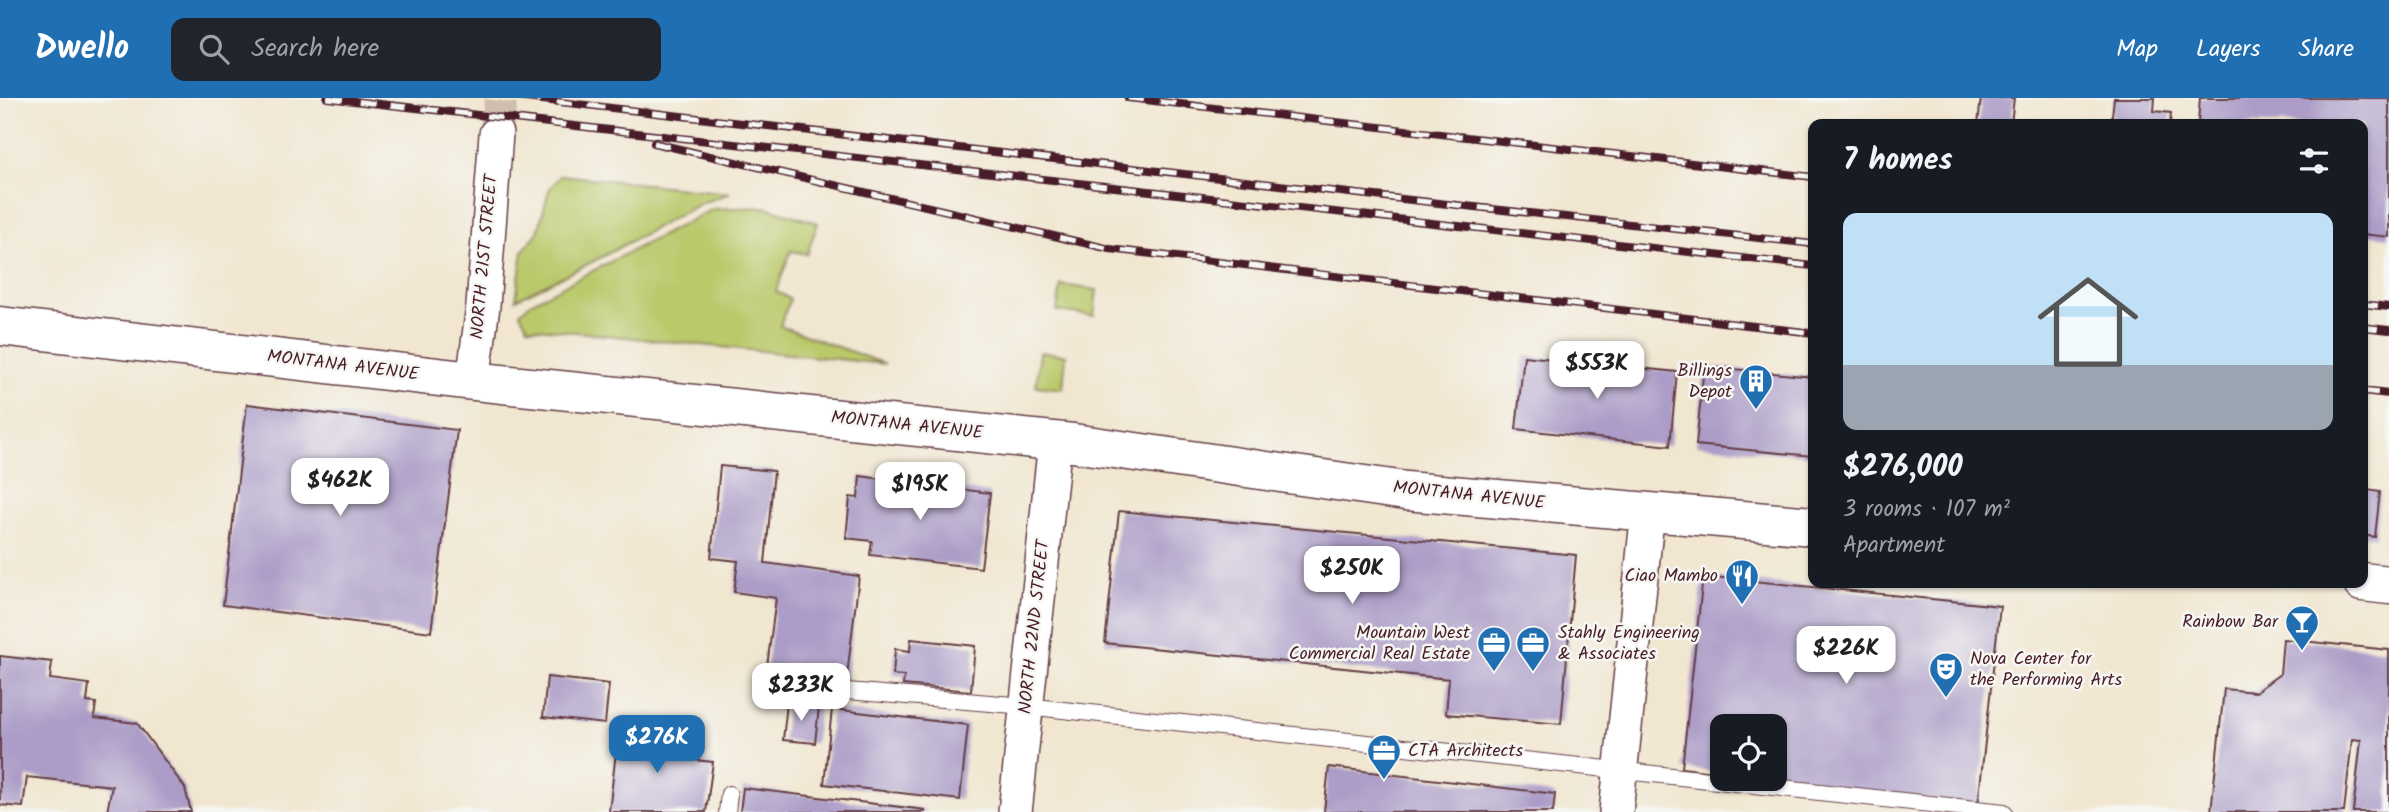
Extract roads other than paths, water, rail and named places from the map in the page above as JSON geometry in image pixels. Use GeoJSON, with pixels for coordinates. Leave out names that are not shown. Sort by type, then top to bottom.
{"type":"FeatureCollection","features":[{"type":"Feature","properties":{"kind":"main road","name":"MONTANA AVENUE"},"geometry":{"type":"LineString","coordinates":[[0,326],[472,381],[1055,442],[1406,491],[1808,526]]}},
{"type":"Feature","properties":{"kind":"main road"},"geometry":{"type":"LineString","coordinates":[[2368,583],[2389,585]]}},
{"type":"Feature","properties":{"kind":"street","name":"NORTH 21ST STREET"},"geometry":{"type":"LineString","coordinates":[[472,381],[483,306],[496,134]]}},
{"type":"Feature","properties":{"kind":"street","name":"NORTH 22ND STREET"},"geometry":{"type":"LineString","coordinates":[[1015,812],[1055,442]]}},
{"type":"Feature","properties":{"kind":"street"},"geometry":{"type":"LineString","coordinates":[[1616,812],[1648,511]]}},
{"type":"Feature","properties":{"kind":"lane"},"geometry":{"type":"LineString","coordinates":[[776,685],[1026,706],[2004,812]]}},
{"type":"Feature","properties":{"kind":"lane"},"geometry":{"type":"LineString","coordinates":[[727,812],[729,794]]}},
{"type":"Feature","properties":{"kind":"tunnel"},"geometry":{"type":"LineString","coordinates":[[496,134],[501,98]]}},
{"type":"Feature","properties":{"kind":"railway"},"geometry":{"type":"LineString","coordinates":[[327,98],[1808,265]]}},
{"type":"Feature","properties":{"kind":"railway"},"geometry":{"type":"LineString","coordinates":[[525,98],[1808,243]]}},
{"type":"Feature","properties":{"kind":"railway"},"geometry":{"type":"LineString","coordinates":[[1128,98],[1808,176]]}},
{"type":"Feature","properties":{"kind":"railway"},"geometry":{"type":"LineString","coordinates":[[654,143],[1110,249],[1808,332]]}},
{"type":"Feature","properties":{"kind":"railway"},"geometry":{"type":"LineString","coordinates":[[2368,305],[2389,307]]}},
{"type":"Feature","properties":{"kind":"railway"},"geometry":{"type":"LineString","coordinates":[[2368,328],[2389,330]]}},
{"type":"Feature","properties":{"kind":"railway"},"geometry":{"type":"LineString","coordinates":[[2368,392],[2389,394]]}},
{"type":"Feature","properties":{"kind":"place","name":"Billings Depot"},"geometry":{"type":"Point","coordinates":[1756,411]}},
{"type":"Feature","properties":{"kind":"place","name":"Ciao Mambo"},"geometry":{"type":"Point","coordinates":[1742,606]}},
{"type":"Feature","properties":{"kind":"place","name":"Rainbow Bar"},"geometry":{"type":"Point","coordinates":[2302,652]}},
{"type":"Feature","properties":{"kind":"place","name":"Mountain West Commercial Real Estate"},"geometry":{"type":"Point","coordinates":[1494,673]}},
{"type":"Feature","properties":{"kind":"place","name":"Stahly Engineering & Associates"},"geometry":{"type":"Point","coordinates":[1533,673]}},
{"type":"Feature","properties":{"kind":"place","name":"Nova Center for the Performing Arts"},"geometry":{"type":"Point","coordinates":[1946,699]}},
{"type":"Feature","properties":{"kind":"place","name":"CTA Architects"},"geometry":{"type":"Point","coordinates":[1384,781]}}]}
